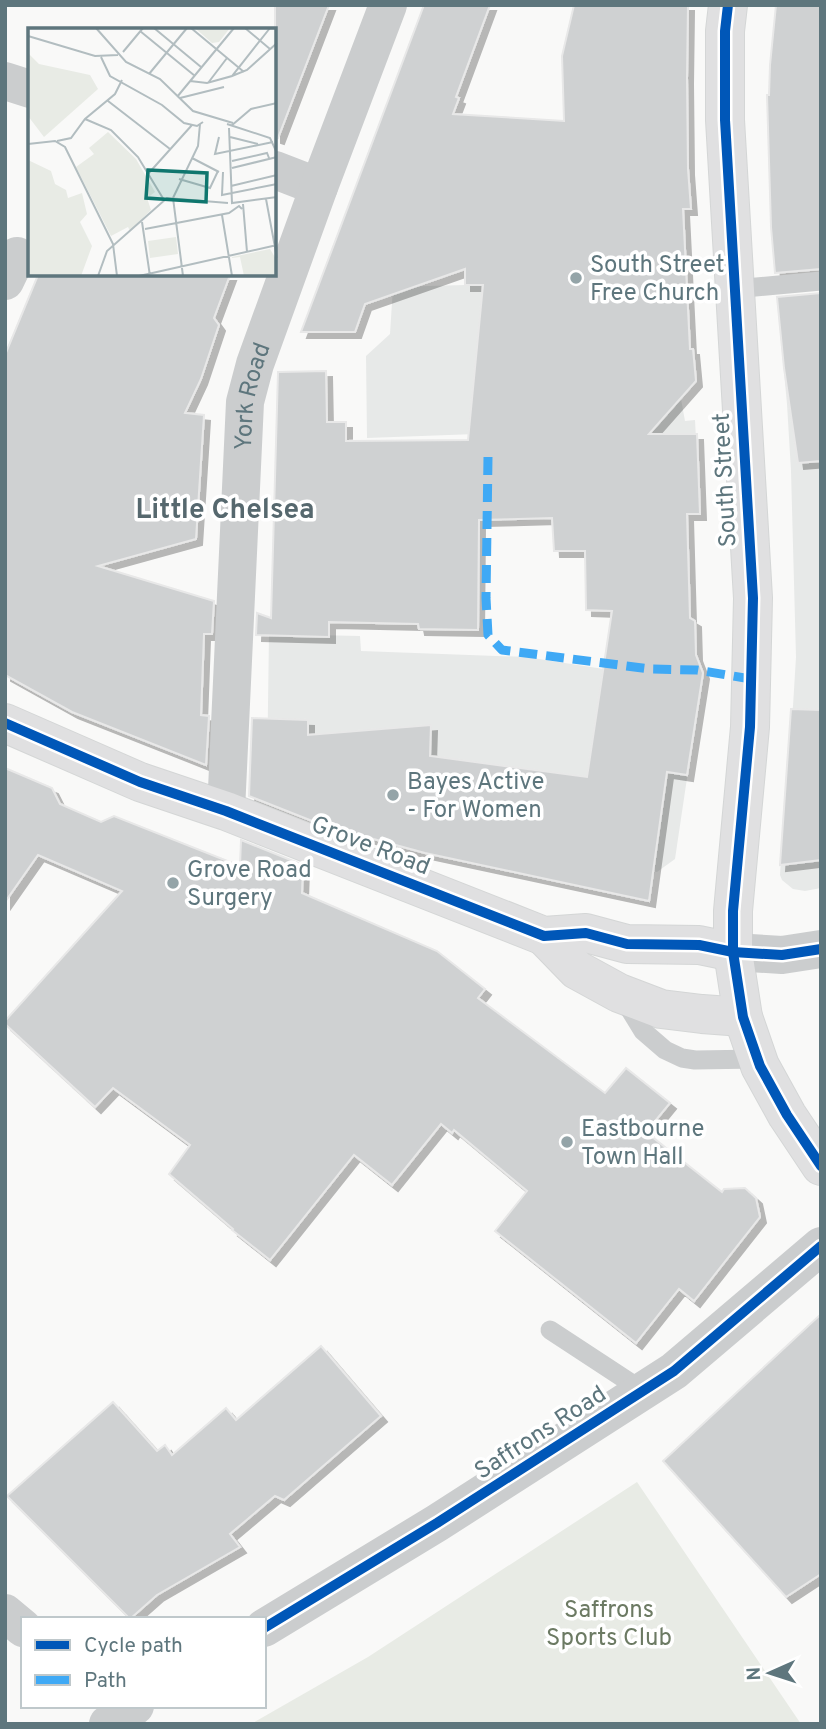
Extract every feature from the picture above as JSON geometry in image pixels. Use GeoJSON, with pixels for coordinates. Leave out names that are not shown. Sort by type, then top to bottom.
{"type":"FeatureCollection","features":[{"type":"Feature","properties":{"kind":"street","name":"York Road"},"geometry":{"type":"LineString","coordinates":[[226,811],[245,402],[255,364],[388,5]]}},
{"type":"Feature","properties":{"kind":"street","name":"South Street"},"geometry":{"type":"LineString","coordinates":[[728,5],[725,31],[725,120],[753,597],[750,727],[733,911],[733,952],[743,1017],[760,1066],[787,1115],[821,1166]]}},
{"type":"Feature","properties":{"kind":"street"},"geometry":{"type":"LineString","coordinates":[[5,81],[28,88]]}},
{"type":"Feature","properties":{"kind":"street"},"geometry":{"type":"LineString","coordinates":[[276,170],[319,187]]}},
{"type":"Feature","properties":{"kind":"street","name":"Grove Road"},"geometry":{"type":"LineString","coordinates":[[5,723],[140,782],[226,811],[544,936],[577,970],[620,993],[661,1009],[743,1017]]}},
{"type":"Feature","properties":{"kind":"street","name":"Grove Road"},"geometry":{"type":"LineString","coordinates":[[544,936],[586,933],[627,944],[699,945],[733,952]]}},
{"type":"Feature","properties":{"kind":"street"},"geometry":{"type":"LineString","coordinates":[[733,952],[782,955],[821,948]]}},
{"type":"Feature","properties":{"kind":"street","name":"Saffrons Road"},"geometry":{"type":"LineString","coordinates":[[266,1627],[437,1523],[674,1371],[821,1246]]}},
{"type":"Feature","properties":{"kind":"street"},"geometry":{"type":"LineString","coordinates":[[5,1613],[21,1626]]}},
{"type":"Feature","properties":{"kind":"lane"},"geometry":{"type":"LineString","coordinates":[[734,289],[821,281]]}},
{"type":"Feature","properties":{"kind":"lane"},"geometry":{"type":"LineString","coordinates":[[620,993],[643,1031],[665,1050],[682,1058],[695,1060],[758,1059]]}},
{"type":"Feature","properties":{"kind":"lane"},"geometry":{"type":"LineString","coordinates":[[550,1331],[643,1391]]}},
{"type":"Feature","properties":{"kind":"shaded area"},"geometry":{"type":"Polygon","coordinates":[[[509,286],[693,349],[696,381],[681,399],[685,421],[695,420],[700,514],[502,521],[503,433],[367,438],[366,356],[390,334],[393,287],[509,286]]]}},
{"type":"Feature","properties":{"kind":"shaded area"},"geometry":{"type":"Polygon","coordinates":[[[821,294],[821,888],[805,891],[793,889],[780,875],[796,657],[791,471],[777,298],[821,294]]]}},
{"type":"Feature","properties":{"kind":"shaded area"},"geometry":{"type":"Polygon","coordinates":[[[269,634],[360,636],[361,651],[526,657],[701,684],[675,859],[657,872],[472,842],[267,775],[269,634]]]}},
{"type":"Feature","properties":{"kind":"green space","name":"Saffrons Sports Club"},"geometry":{"type":"Polygon","coordinates":[[[637,1482],[801,1724],[251,1724],[368,1657],[637,1482]]]}},
{"type":"Feature","properties":{"kind":"building"},"geometry":{"type":"Polygon","coordinates":[[[275,5],[329,5],[278,138],[276,137],[275,5]]]}},
{"type":"Feature","properties":{"kind":"building"},"geometry":{"type":"Polygon","coordinates":[[[424,5],[490,5],[456,97],[459,98],[453,114],[564,121],[562,56],[574,5],[688,5],[688,169],[691,209],[683,209],[690,349],[693,349],[696,381],[649,434],[697,434],[700,514],[687,514],[690,618],[695,621],[696,655],[703,673],[687,775],[667,772],[649,901],[425,853],[335,830],[249,796],[252,718],[308,720],[308,735],[431,725],[430,756],[587,777],[612,611],[586,610],[585,551],[554,551],[552,518],[479,520],[478,630],[419,629],[418,624],[329,622],[329,637],[256,635],[257,613],[271,618],[278,372],[326,371],[327,422],[346,422],[346,441],[468,440],[483,285],[465,285],[465,269],[365,304],[355,332],[301,332],[424,5]]]}},
{"type":"Feature","properties":{"kind":"building"},"geometry":{"type":"Polygon","coordinates":[[[776,5],[821,5],[821,269],[775,273],[767,95],[776,5]]]}},
{"type":"Feature","properties":{"kind":"building"},"geometry":{"type":"Polygon","coordinates":[[[38,276],[230,276],[214,318],[219,325],[201,379],[185,413],[204,415],[196,539],[98,566],[214,601],[212,634],[204,634],[201,715],[209,716],[206,765],[72,712],[5,675],[5,355],[38,276]]]}},
{"type":"Feature","properties":{"kind":"building"},"geometry":{"type":"Polygon","coordinates":[[[821,293],[821,461],[798,463],[777,297],[821,293]]]}},
{"type":"Feature","properties":{"kind":"building"},"geometry":{"type":"Polygon","coordinates":[[[791,709],[821,710],[821,860],[780,865],[791,709]]]}},
{"type":"Feature","properties":{"kind":"building"},"geometry":{"type":"Polygon","coordinates":[[[5,768],[52,788],[60,804],[101,822],[114,816],[240,866],[241,840],[303,865],[302,893],[437,951],[485,989],[478,998],[605,1093],[626,1068],[670,1103],[646,1132],[722,1192],[724,1189],[745,1188],[756,1198],[760,1217],[694,1301],[679,1289],[636,1343],[495,1231],[527,1191],[454,1130],[452,1133],[441,1124],[392,1185],[354,1155],[270,1260],[169,1174],[190,1145],[113,1088],[95,1107],[5,1024],[122,891],[38,855],[5,902],[5,768]]]}},
{"type":"Feature","properties":{"kind":"building"},"geometry":{"type":"Polygon","coordinates":[[[821,1314],[821,1574],[786,1597],[663,1461],[821,1314]]]}},
{"type":"Feature","properties":{"kind":"building"},"geometry":{"type":"Polygon","coordinates":[[[321,1346],[381,1416],[284,1500],[275,1496],[230,1534],[240,1547],[157,1595],[132,1617],[128,1617],[7,1496],[113,1402],[157,1451],[165,1445],[172,1455],[226,1408],[236,1420],[321,1346]]]}},
{"type":"Feature","properties":{"kind":"marked path"},"geometry":{"type":"LineString","coordinates":[[488,457],[488,635],[502,650],[650,669],[697,670],[751,679]]}},
{"type":"Feature","properties":{"kind":"cycle path"},"geometry":{"type":"LineString","coordinates":[[728,5],[725,31],[725,120],[753,598],[750,727],[733,911],[733,952],[743,1017],[760,1066],[787,1115],[821,1166]]}},
{"type":"Feature","properties":{"kind":"cycle path"},"geometry":{"type":"LineString","coordinates":[[5,723],[140,782],[226,811],[544,936],[586,933],[627,944],[699,945],[733,952],[782,955],[821,949]]}},
{"type":"Feature","properties":{"kind":"cycle path"},"geometry":{"type":"LineString","coordinates":[[266,1627],[437,1523],[674,1371],[821,1246]]}},
{"type":"Feature","properties":{"kind":"place","name":"South Street Free Church"},"geometry":{"type":"Point","coordinates":[576,278]}},
{"type":"Feature","properties":{"kind":"place","name":"Bayes Active - For Women"},"geometry":{"type":"Point","coordinates":[393,795]}},
{"type":"Feature","properties":{"kind":"place","name":"Grove Road Surgery"},"geometry":{"type":"Point","coordinates":[173,883]}},
{"type":"Feature","properties":{"kind":"place","name":"Eastbourne Town Hall"},"geometry":{"type":"Point","coordinates":[567,1142]}},
{"type":"Feature","properties":{"kind":"district","name":"Little Chelsea"},"geometry":{"type":"Point","coordinates":[225,508]}}]}
